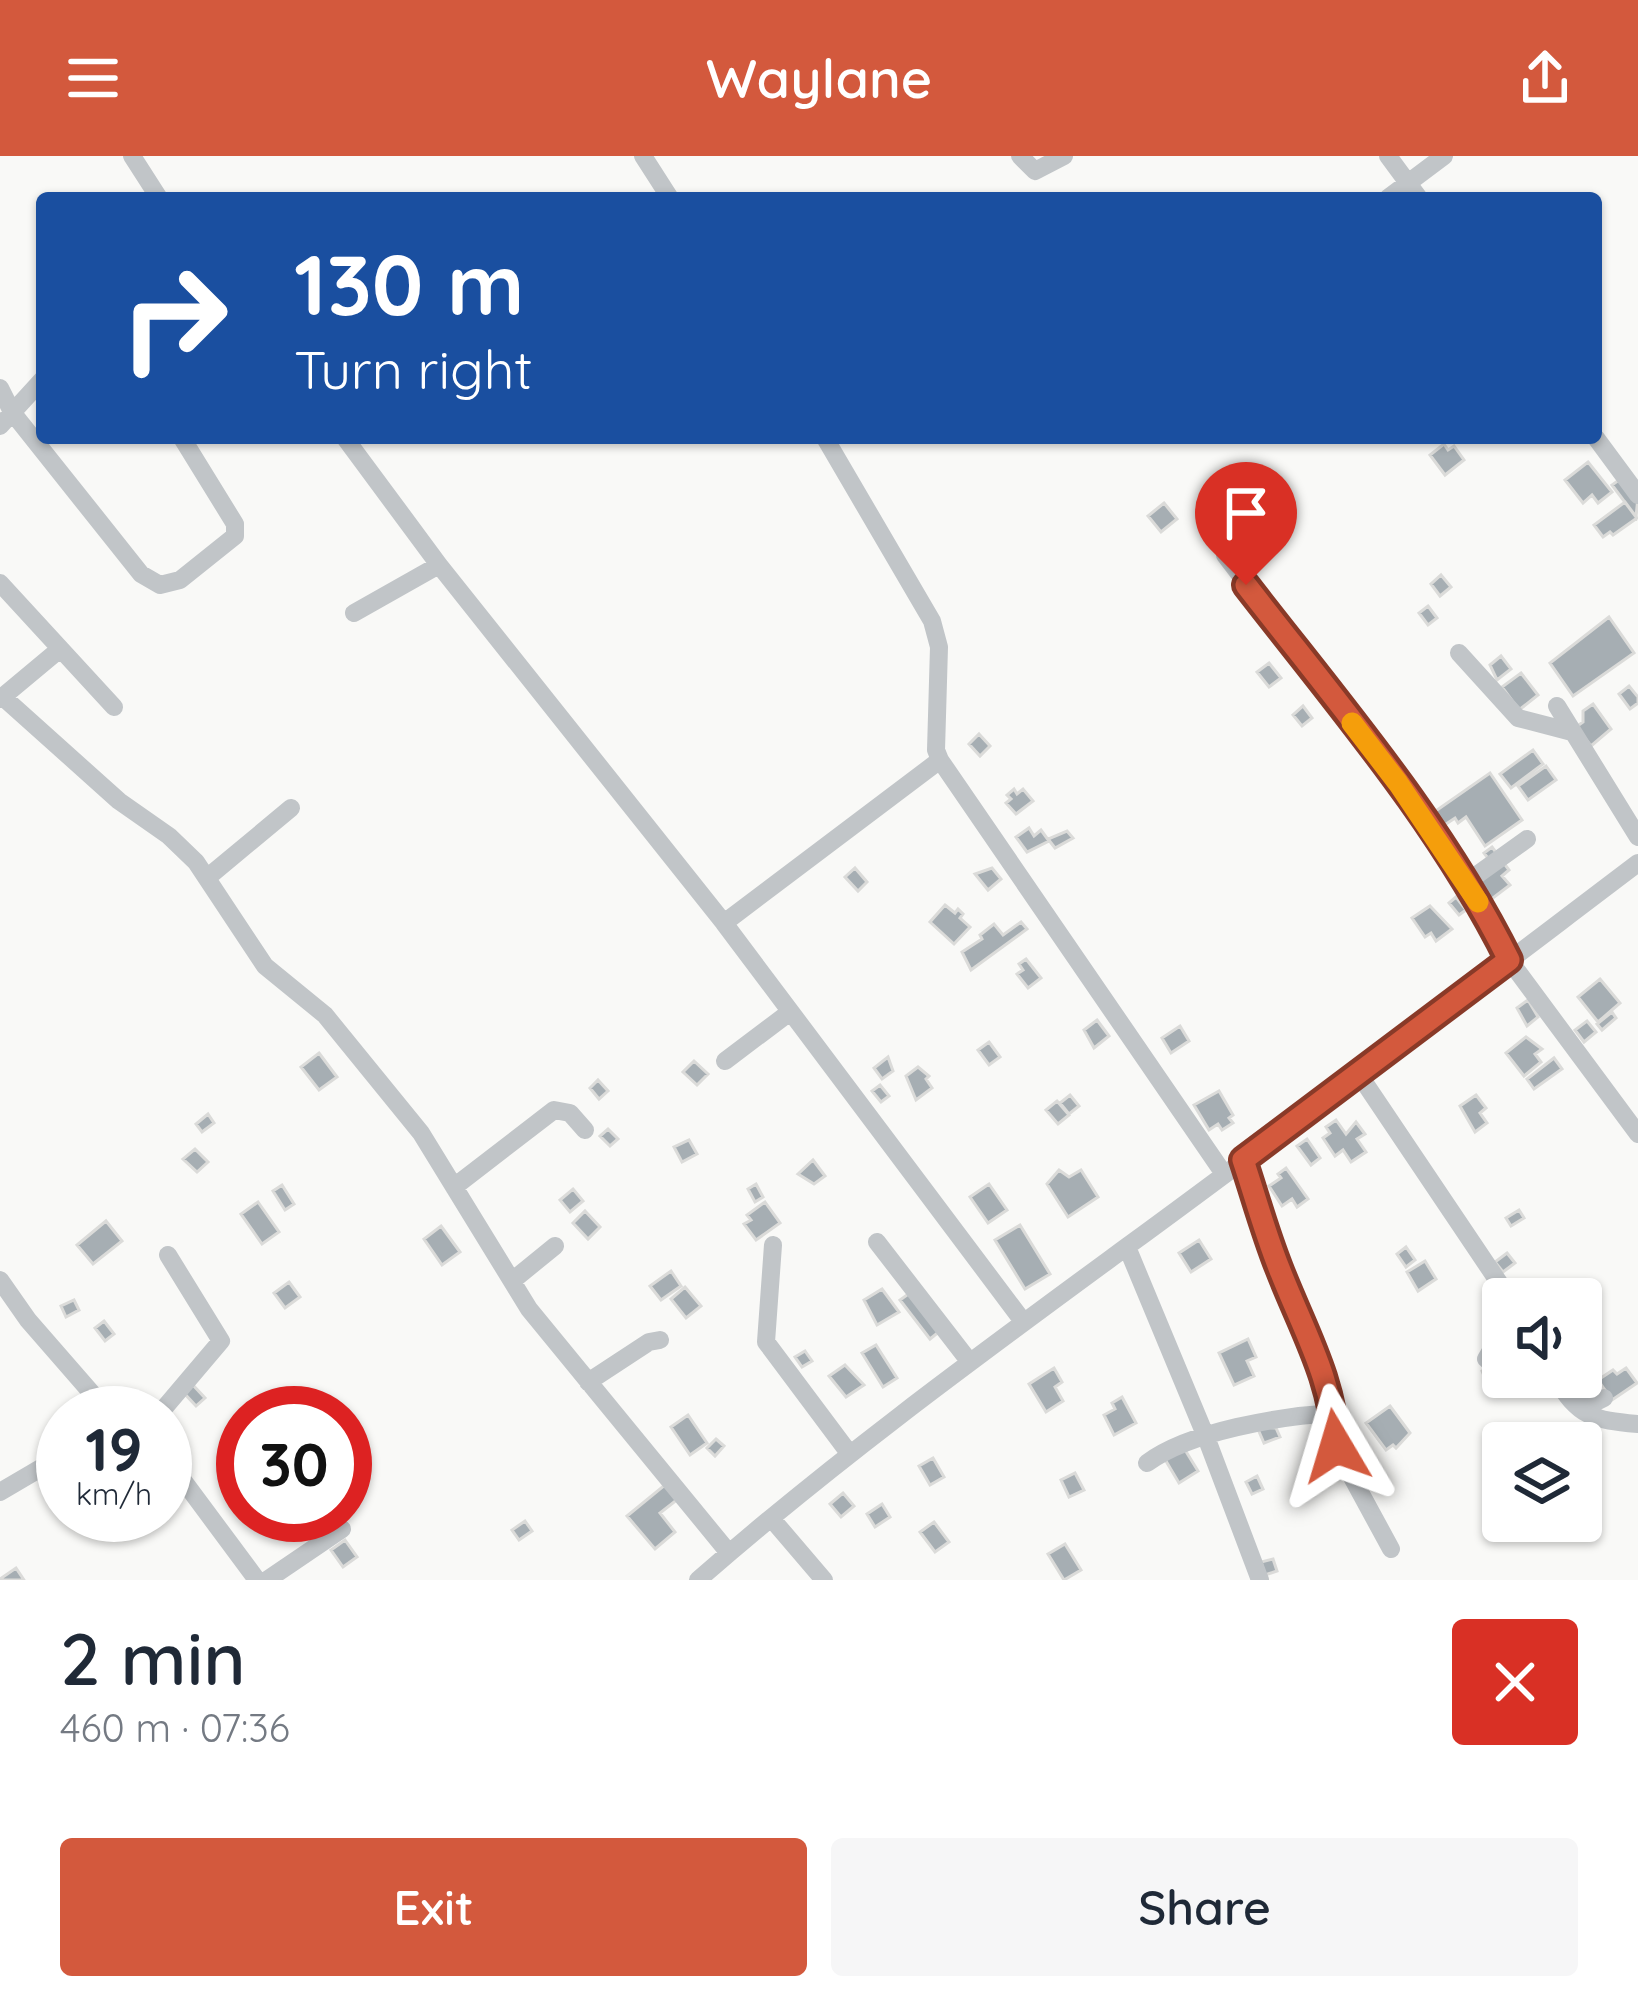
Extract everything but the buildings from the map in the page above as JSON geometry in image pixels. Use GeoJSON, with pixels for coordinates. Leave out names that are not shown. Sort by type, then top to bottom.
{"type":"FeatureCollection","features":[{"type":"Feature","properties":{"kind":"street"},"geometry":{"type":"LineString","coordinates":[[132,156],[155,192]]}},
{"type":"Feature","properties":{"kind":"street"},"geometry":{"type":"LineString","coordinates":[[643,156],[666,192]]}},
{"type":"Feature","properties":{"kind":"street"},"geometry":{"type":"LineString","coordinates":[[1020,156],[1035,171],[1064,156]]}},
{"type":"Feature","properties":{"kind":"street"},"geometry":{"type":"LineString","coordinates":[[1388,156],[1414,191],[1444,156]]}},
{"type":"Feature","properties":{"kind":"street"},"geometry":{"type":"LineString","coordinates":[[6,419],[36,386]]}},
{"type":"Feature","properties":{"kind":"street"},"geometry":{"type":"LineString","coordinates":[[0,388],[6,419],[141,574],[160,586],[180,580],[235,536],[235,524],[186,444]]}},
{"type":"Feature","properties":{"kind":"street"},"geometry":{"type":"LineString","coordinates":[[349,444],[439,566],[724,922],[1022,1320]]}},
{"type":"Feature","properties":{"kind":"street"},"geometry":{"type":"LineString","coordinates":[[829,444],[932,621],[939,647],[940,760],[1224,1174]]}},
{"type":"Feature","properties":{"kind":"street"},"geometry":{"type":"LineString","coordinates":[[1600,444],[1638,495]]}},
{"type":"Feature","properties":{"kind":"street"},"geometry":{"type":"LineString","coordinates":[[1225,555],[1398,783],[1467,883],[1509,960],[1638,1134]]}},
{"type":"Feature","properties":{"kind":"street"},"geometry":{"type":"LineString","coordinates":[[354,613],[439,566]]}},
{"type":"Feature","properties":{"kind":"street"},"geometry":{"type":"LineString","coordinates":[[0,583],[115,707]]}},
{"type":"Feature","properties":{"kind":"street"},"geometry":{"type":"LineString","coordinates":[[60,650],[2,698],[118,801],[182,847],[265,966],[326,1015],[421,1133],[529,1309],[729,1553]]}},
{"type":"Feature","properties":{"kind":"street"},"geometry":{"type":"LineString","coordinates":[[1459,653],[1518,718],[1572,732]]}},
{"type":"Feature","properties":{"kind":"street"},"geometry":{"type":"LineString","coordinates":[[1557,706],[1638,837]]}},
{"type":"Feature","properties":{"kind":"street"},"geometry":{"type":"LineString","coordinates":[[724,922],[940,760]]}},
{"type":"Feature","properties":{"kind":"street"},"geometry":{"type":"LineString","coordinates":[[208,878],[291,808]]}},
{"type":"Feature","properties":{"kind":"street"},"geometry":{"type":"LineString","coordinates":[[1467,883],[1527,838]]}},
{"type":"Feature","properties":{"kind":"street"},"geometry":{"type":"LineString","coordinates":[[698,1580],[849,1453],[1022,1320],[1127,1247],[1638,862]]}},
{"type":"Feature","properties":{"kind":"street"},"geometry":{"type":"LineString","coordinates":[[725,1061],[790,1012]]}},
{"type":"Feature","properties":{"kind":"street"},"geometry":{"type":"LineString","coordinates":[[1358,1073],[1496,1278]]}},
{"type":"Feature","properties":{"kind":"street"},"geometry":{"type":"LineString","coordinates":[[454,1187],[554,1110],[571,1113],[585,1130]]}},
{"type":"Feature","properties":{"kind":"street"},"geometry":{"type":"LineString","coordinates":[[1243,1160],[1276,1260],[1324,1371],[1336,1446],[1391,1549]]}},
{"type":"Feature","properties":{"kind":"street"},"geometry":{"type":"LineString","coordinates":[[877,1241],[969,1361]]}},
{"type":"Feature","properties":{"kind":"street"},"geometry":{"type":"LineString","coordinates":[[773,1245],[766,1342],[849,1453]]}},
{"type":"Feature","properties":{"kind":"street"},"geometry":{"type":"LineString","coordinates":[[512,1280],[555,1246]]}},
{"type":"Feature","properties":{"kind":"street"},"geometry":{"type":"LineString","coordinates":[[1127,1247],[1260,1580]]}},
{"type":"Feature","properties":{"kind":"street"},"geometry":{"type":"LineString","coordinates":[[169,1256],[221,1341],[183,1386]]}},
{"type":"Feature","properties":{"kind":"street"},"geometry":{"type":"LineString","coordinates":[[0,1280],[85,1386]]}},
{"type":"Feature","properties":{"kind":"street"},"geometry":{"type":"LineString","coordinates":[[588,1382],[649,1342],[660,1340]]}},
{"type":"Feature","properties":{"kind":"street"},"geometry":{"type":"LineString","coordinates":[[1568,1400],[1592,1404],[1604,1398]]}},
{"type":"Feature","properties":{"kind":"street"},"geometry":{"type":"LineString","coordinates":[[1568,1400],[1591,1417],[1638,1424]]}},
{"type":"Feature","properties":{"kind":"street"},"geometry":{"type":"LineString","coordinates":[[1148,1463],[1163,1451],[1206,1437],[1334,1413]]}},
{"type":"Feature","properties":{"kind":"street"},"geometry":{"type":"LineString","coordinates":[[0,1492],[36,1471]]}},
{"type":"Feature","properties":{"kind":"street"},"geometry":{"type":"LineString","coordinates":[[192,1492],[257,1580]]}},
{"type":"Feature","properties":{"kind":"street"},"geometry":{"type":"LineString","coordinates":[[771,1518],[824,1580]]}},
{"type":"Feature","properties":{"kind":"street"},"geometry":{"type":"LineString","coordinates":[[267,1580],[323,1542]]}},
{"type":"Feature","properties":{"kind":"slow traffic"},"geometry":{"type":"LineString","coordinates":[[1352,723],[1478,902]]}},
{"type":"Feature","properties":{"kind":"route"},"geometry":{"type":"LineString","coordinates":[[1246,585],[1398,783],[1467,883],[1509,960],[1243,1160],[1276,1260],[1324,1371],[1336,1446]]}}]}
